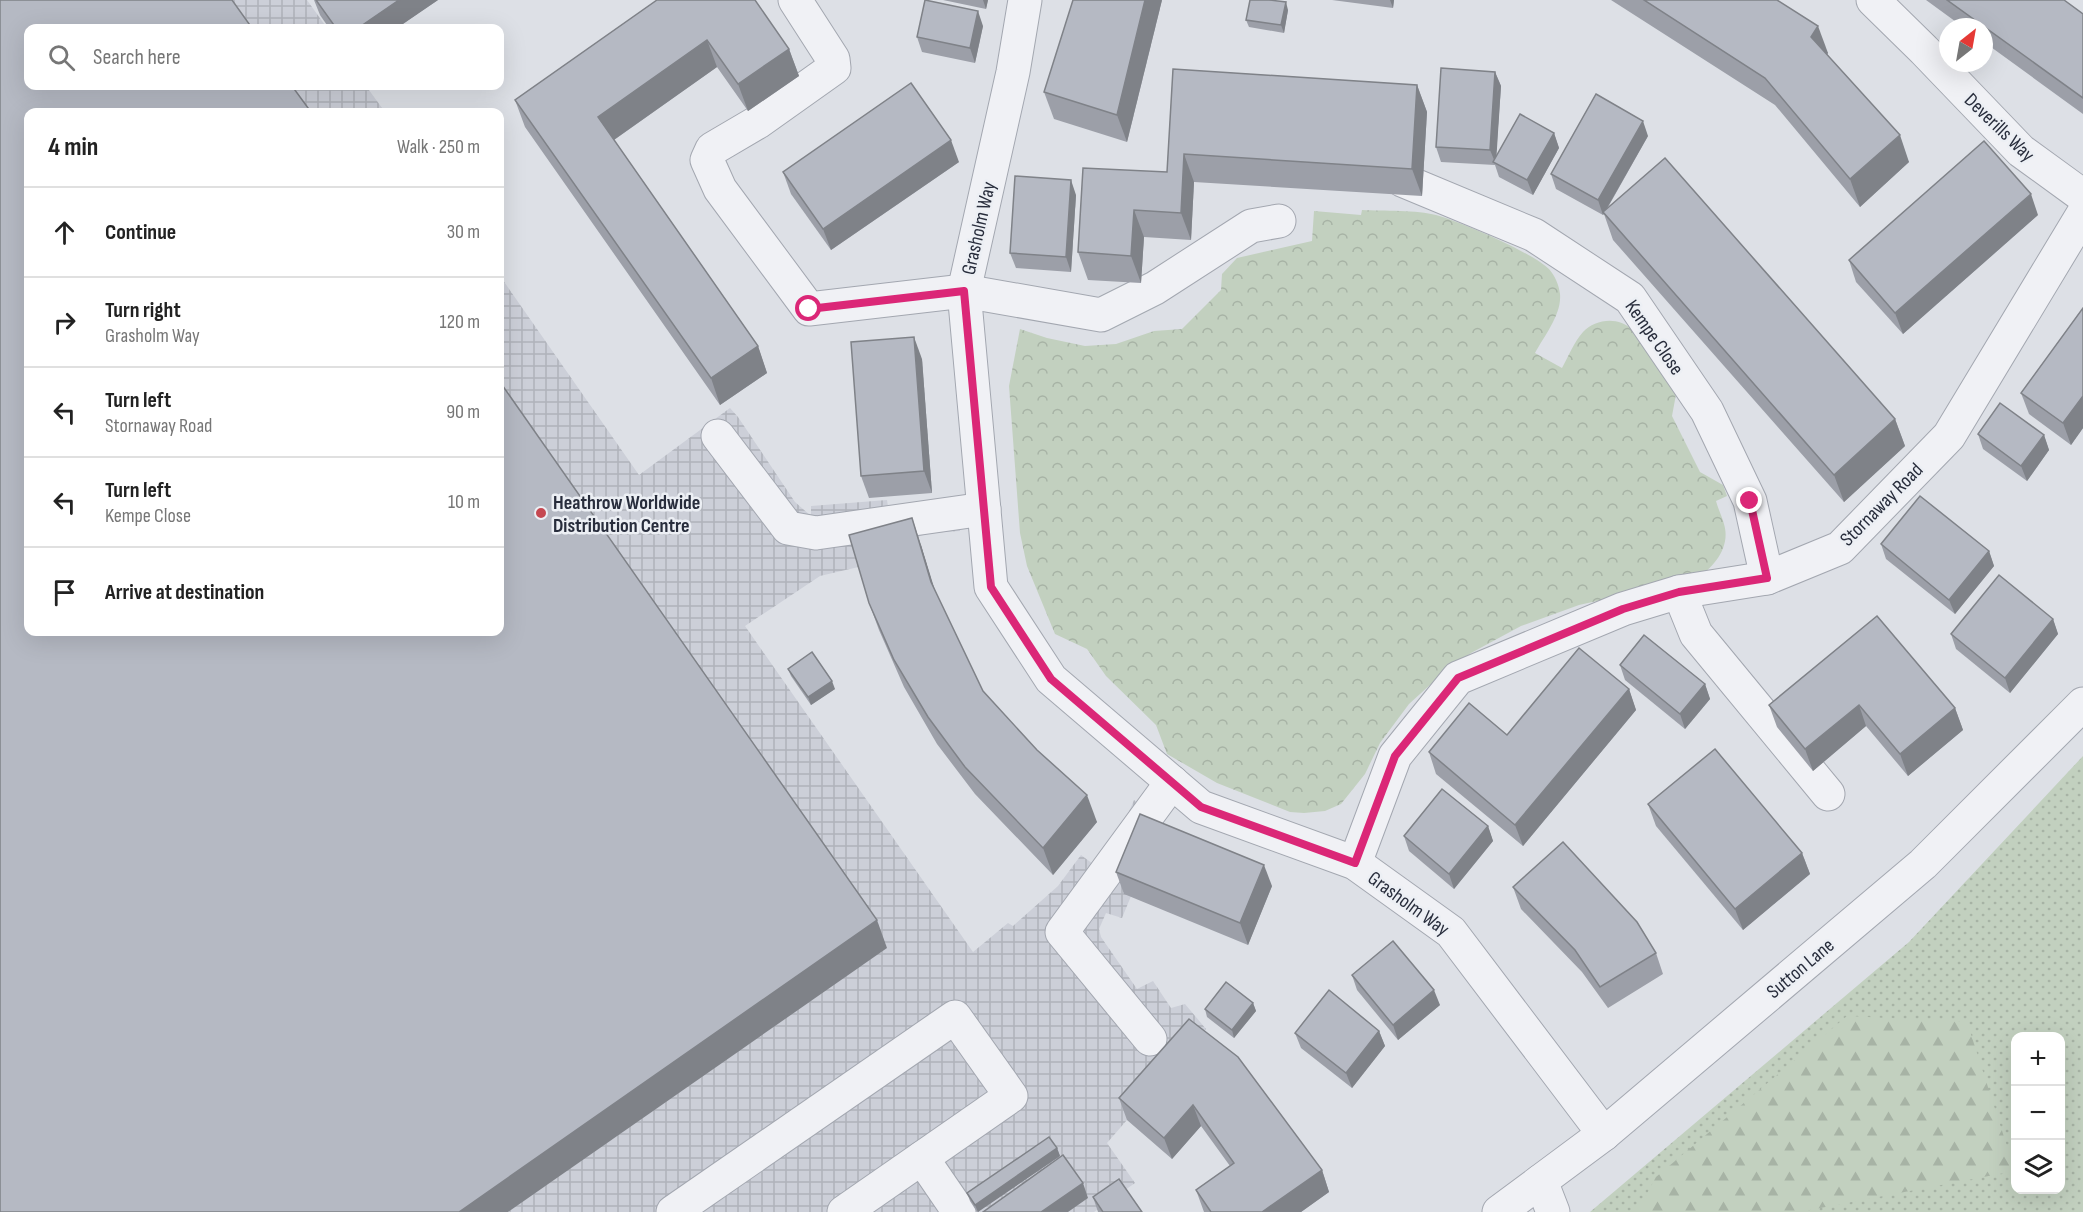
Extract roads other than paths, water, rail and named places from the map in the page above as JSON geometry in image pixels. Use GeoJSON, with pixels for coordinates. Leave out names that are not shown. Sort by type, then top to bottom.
{"type":"FeatureCollection","features":[{"type":"Feature","properties":{"kind":"street"},"geometry":{"type":"LineString","coordinates":[[795,0],[833,59],[834,68],[758,122],[712,149],[707,160],[720,189],[809,309],[964,291],[1101,315],[1155,288],[1221,243],[1251,226],[1279,221]]}},
{"type":"Feature","properties":{"kind":"street","name":"Grasholm Way"},"geometry":{"type":"LineString","coordinates":[[1025,0],[1013,72],[964,291],[991,587],[1051,679],[1201,807],[1355,863],[1451,932],[1604,1134]]}},
{"type":"Feature","properties":{"kind":"street","name":"Deverills Way"},"geometry":{"type":"LineString","coordinates":[[1873,0],[2021,151],[2083,196]]}},
{"type":"Feature","properties":{"kind":"street","name":"Kempe Close"},"geometry":{"type":"LineString","coordinates":[[1402,180],[1534,236],[1630,298],[1707,411],[1750,501],[1767,578]]}},
{"type":"Feature","properties":{"kind":"street","name":"Stornaway Road"},"geometry":{"type":"LineString","coordinates":[[1355,863],[1395,756],[1458,678],[1623,609],[1679,592],[1767,578],[1840,548],[1949,436],[2083,214]]}},
{"type":"Feature","properties":{"kind":"street"},"geometry":{"type":"LineString","coordinates":[[718,436],[788,528],[816,533],[984,509]]}},
{"type":"Feature","properties":{"kind":"street"},"geometry":{"type":"LineString","coordinates":[[1679,592],[1696,633],[1828,794]]}},
{"type":"Feature","properties":{"kind":"street","name":"Sutton Lane"},"geometry":{"type":"LineString","coordinates":[[1499,1212],[1604,1134],[1923,864],[2083,704]]}},
{"type":"Feature","properties":{"kind":"street"},"geometry":{"type":"LineString","coordinates":[[1150,1039],[1062,932],[1172,782]]}},
{"type":"Feature","properties":{"kind":"street"},"geometry":{"type":"LineString","coordinates":[[673,1212],[955,1017],[1011,1096],[844,1212]]}},
{"type":"Feature","properties":{"kind":"street"},"geometry":{"type":"LineString","coordinates":[[922,1158],[959,1212]]}},
{"type":"Feature","properties":{"kind":"street"},"geometry":{"type":"LineString","coordinates":[[1541,1181],[1553,1212]]}},
{"type":"Feature","properties":{"kind":"place","name":"Heathrow Worldwide Distribution Centre"},"geometry":{"type":"Point","coordinates":[541,513]}}]}
